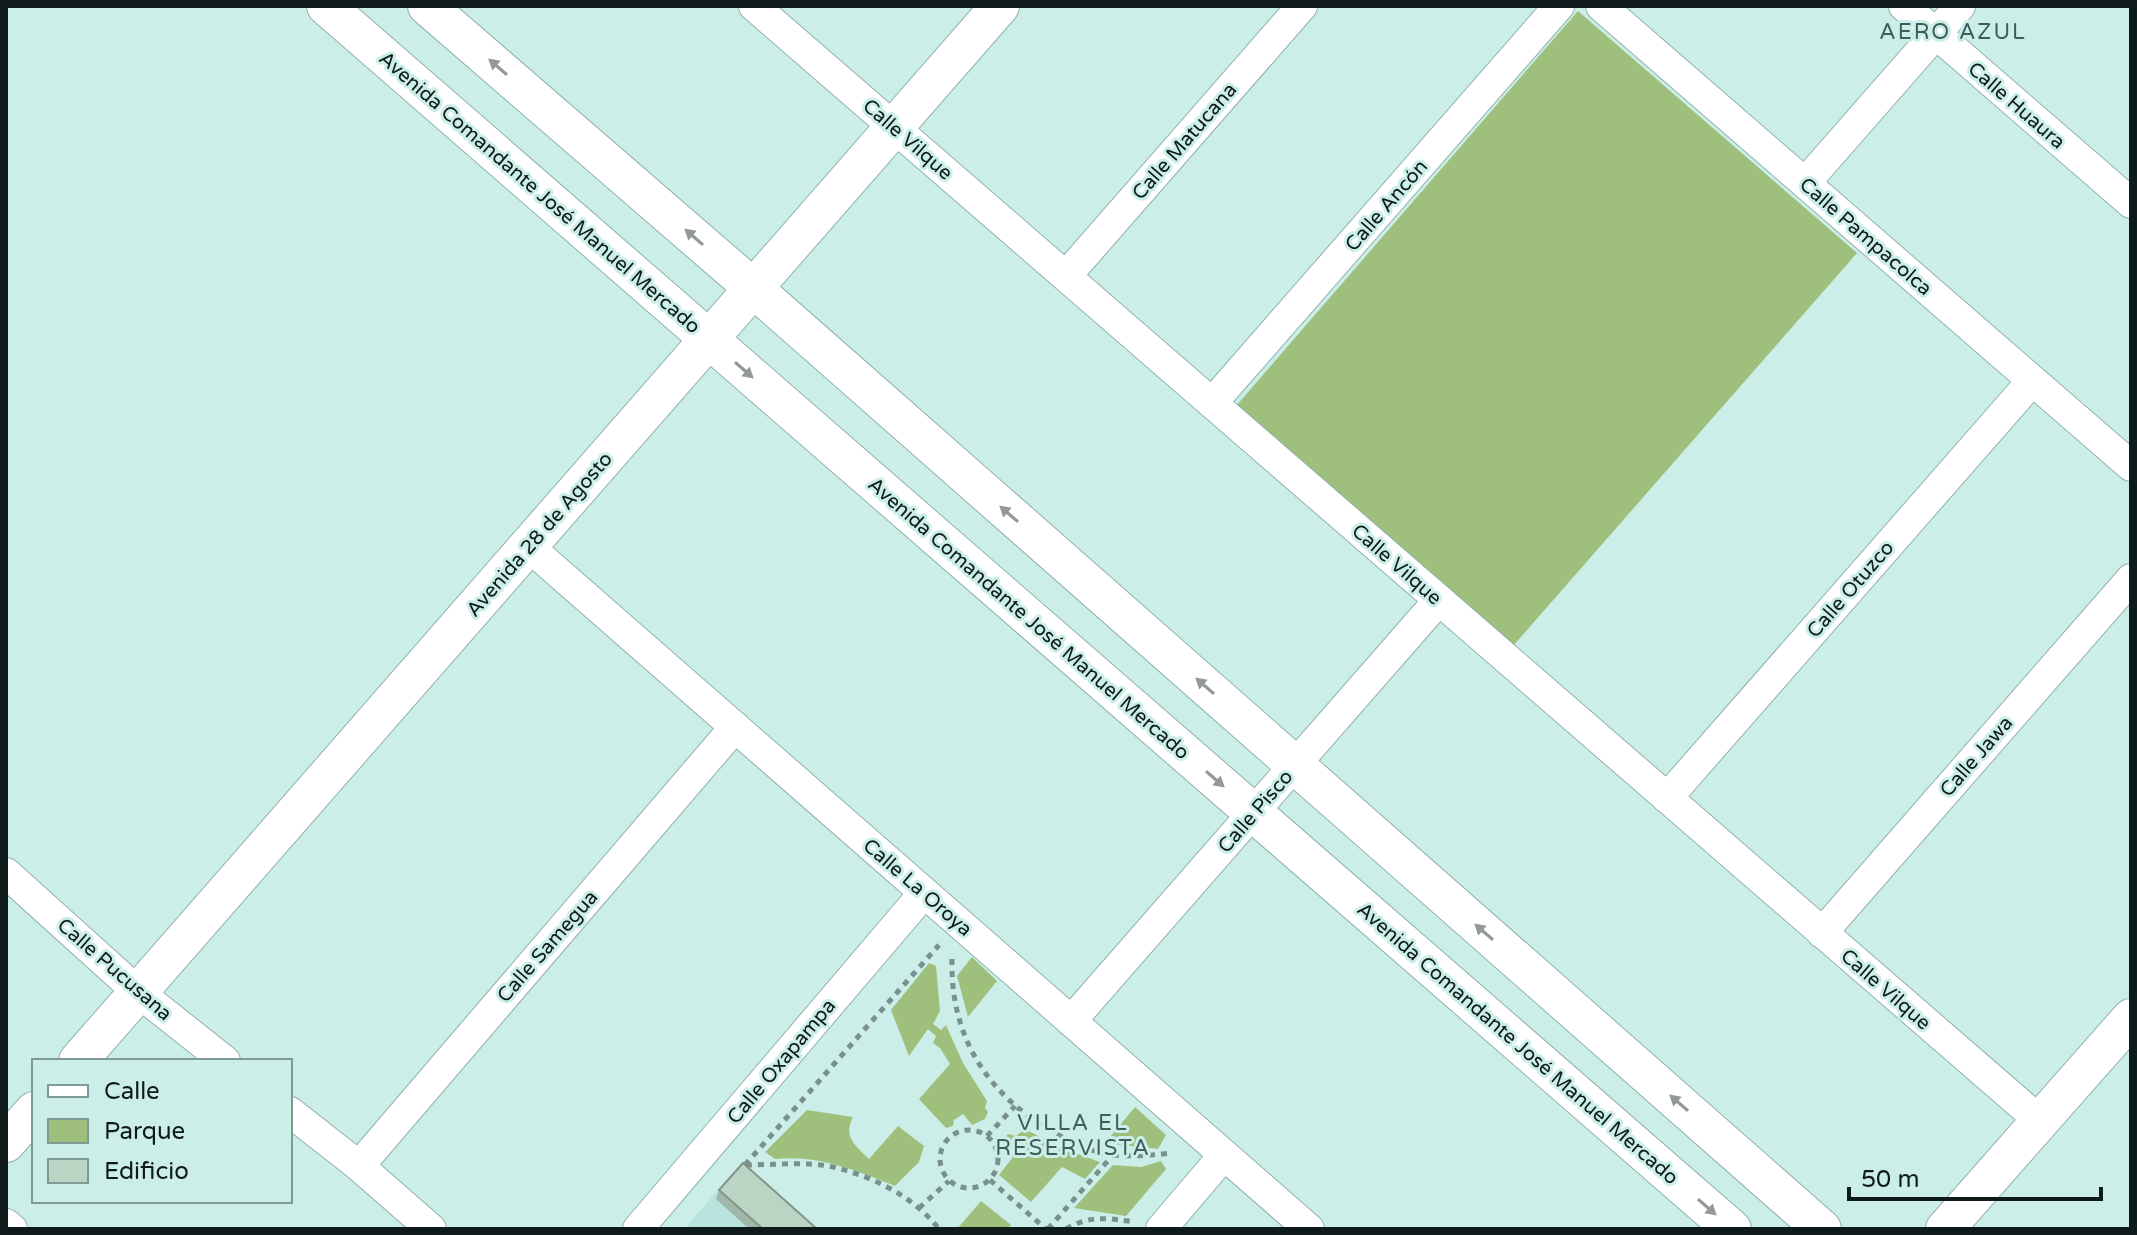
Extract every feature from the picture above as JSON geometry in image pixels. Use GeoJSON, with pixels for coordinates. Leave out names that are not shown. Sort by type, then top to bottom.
{"type":"FeatureCollection","features":[{"type":"Feature","properties":{"kind":"street","name":"Avenida Comandante José Manuel Mercado"},"geometry":{"type":"LineString","coordinates":[[326,6],[1732,1229]]}},
{"type":"Feature","properties":{"kind":"street"},"geometry":{"type":"LineString","coordinates":[[427,6],[753,288],[1822,1229]]}},
{"type":"Feature","properties":{"kind":"street","name":"Calle Vilque"},"geometry":{"type":"LineString","coordinates":[[754,6],[2040,1121]]}},
{"type":"Feature","properties":{"kind":"street","name":"Avenida 28 de Agosto"},"geometry":{"type":"LineString","coordinates":[[80,1059],[1000,6]]}},
{"type":"Feature","properties":{"kind":"street","name":"Calle Matucana"},"geometry":{"type":"LineString","coordinates":[[1066,276],[1302,6]]}},
{"type":"Feature","properties":{"kind":"street","name":"Calle Ancón"},"geometry":{"type":"LineString","coordinates":[[1212,403],[1559,6]]}},
{"type":"Feature","properties":{"kind":"street","name":"Calle Pampacolca"},"geometry":{"type":"LineString","coordinates":[[1601,6],[2131,466]]}},
{"type":"Feature","properties":{"kind":"street","name":"Calle Huaura"},"geometry":{"type":"LineString","coordinates":[[1904,6],[2131,203]]}},
{"type":"Feature","properties":{"kind":"street"},"geometry":{"type":"LineString","coordinates":[[1805,183],[1960,6]]}},
{"type":"Feature","properties":{"kind":"street","name":"Calle Otuzco"},"geometry":{"type":"LineString","coordinates":[[1667,798],[2032,381]]}},
{"type":"Feature","properties":{"kind":"street","name":"Calle La Oroya"},"geometry":{"type":"LineString","coordinates":[[528,546],[1309,1229]]}},
{"type":"Feature","properties":{"kind":"street","name":"Calle Jawa"},"geometry":{"type":"LineString","coordinates":[[1822,933],[2131,579]]}},
{"type":"Feature","properties":{"kind":"street","name":"Calle Pisco"},"geometry":{"type":"LineString","coordinates":[[1071,1021],[1439,600]]}},
{"type":"Feature","properties":{"kind":"street","name":"Calle Samegua"},"geometry":{"type":"LineString","coordinates":[[359,1166],[735,727]]}},
{"type":"Feature","properties":{"kind":"street","name":"Calle Pucusana"},"geometry":{"type":"LineString","coordinates":[[6,873],[138,992],[222,1059]]}},
{"type":"Feature","properties":{"kind":"street","name":"Calle Oxapampa"},"geometry":{"type":"LineString","coordinates":[[638,1229],[924,893]]}},
{"type":"Feature","properties":{"kind":"street"},"geometry":{"type":"LineString","coordinates":[[1945,1229],[2131,1018]]}},
{"type":"Feature","properties":{"kind":"street"},"geometry":{"type":"LineString","coordinates":[[6,1143],[32,1113]]}},
{"type":"Feature","properties":{"kind":"street"},"geometry":{"type":"LineString","coordinates":[[292,1114],[359,1166],[431,1229]]}},
{"type":"Feature","properties":{"kind":"street"},"geometry":{"type":"LineString","coordinates":[[1148,1226],[1224,1155]]}},
{"type":"Feature","properties":{"kind":"street"},"geometry":{"type":"LineString","coordinates":[[6,1224],[12,1229]]}},
{"type":"Feature","properties":{"kind":"path"},"geometry":{"type":"LineString","coordinates":[[939,1229],[919,1208],[892,1188],[831,1167],[745,1165],[942,941]]}},
{"type":"Feature","properties":{"kind":"path"},"geometry":{"type":"LineString","coordinates":[[952,954],[955,1011],[969,1049],[997,1089],[1031,1120],[1076,1144],[1113,1155],[1158,1155],[1185,1151]]}},
{"type":"Feature","properties":{"kind":"path"},"geometry":{"type":"LineString","coordinates":[[987,1136],[1015,1106]]}},
{"type":"Feature","properties":{"kind":"path"},"geometry":{"type":"LineString","coordinates":[[963,1130],[976,1130],[987,1136],[995,1144],[998,1155],[998,1166],[990,1180],[977,1188],[967,1189],[949,1181],[939,1157],[951,1136],[963,1130]]}},
{"type":"Feature","properties":{"kind":"path"},"geometry":{"type":"LineString","coordinates":[[990,1180],[1047,1229],[1113,1155]]}},
{"type":"Feature","properties":{"kind":"path"},"geometry":{"type":"LineString","coordinates":[[919,1208],[949,1181]]}},
{"type":"Feature","properties":{"kind":"path"},"geometry":{"type":"LineString","coordinates":[[1066,1229],[1080,1221],[1104,1217],[1148,1226]]}},
{"type":"Feature","properties":{"kind":"shaded area"},"geometry":{"type":"Polygon","coordinates":[[[740,1165],[814,1229],[684,1229],[740,1165]]]}},
{"type":"Feature","properties":{"kind":"green space"},"geometry":{"type":"Polygon","coordinates":[[[1578,11],[1857,253],[1513,646],[1236,406],[1578,11]]]}},
{"type":"Feature","properties":{"kind":"green space"},"geometry":{"type":"Polygon","coordinates":[[[972,957],[997,981],[968,1017],[957,976],[972,957]]]}},
{"type":"Feature","properties":{"kind":"green space"},"geometry":{"type":"Polygon","coordinates":[[[929,963],[936,966],[940,1011],[933,1024],[941,1030],[946,1025],[963,1063],[987,1101],[985,1119],[972,1125],[963,1114],[954,1120],[953,1126],[946,1128],[919,1099],[950,1064],[933,1043],[936,1036],[928,1029],[909,1056],[891,1010],[929,963]]]}},
{"type":"Feature","properties":{"kind":"green space"},"geometry":{"type":"Polygon","coordinates":[[[1135,1107],[1166,1135],[1158,1149],[1105,1143],[1135,1107]]]}},
{"type":"Feature","properties":{"kind":"green space"},"geometry":{"type":"Polygon","coordinates":[[[807,1110],[853,1117],[850,1135],[869,1159],[898,1126],[924,1146],[919,1162],[895,1186],[836,1165],[806,1159],[775,1159],[765,1152],[807,1110]]]}},
{"type":"Feature","properties":{"kind":"green space"},"geometry":{"type":"Polygon","coordinates":[[[1025,1129],[1061,1148],[1100,1162],[1085,1179],[1062,1167],[1031,1202],[999,1175],[1013,1157],[1000,1144],[1008,1134],[1016,1136],[1025,1129]]]}},
{"type":"Feature","properties":{"kind":"green space"},"geometry":{"type":"Polygon","coordinates":[[[1161,1161],[1166,1169],[1126,1216],[1074,1208],[1113,1165],[1141,1167],[1161,1161]]]}},
{"type":"Feature","properties":{"kind":"green space"},"geometry":{"type":"Polygon","coordinates":[[[981,1201],[1011,1225],[1008,1229],[957,1229],[981,1201]]]}},
{"type":"Feature","properties":{"kind":"building"},"geometry":{"type":"Polygon","coordinates":[[[743,1163],[817,1229],[763,1229],[719,1190],[743,1163]]]}},
{"type":"Feature","properties":{"kind":"district","name":"AERO AZUL"},"geometry":{"type":"Point","coordinates":[1953,31]}},
{"type":"Feature","properties":{"kind":"district","name":"VILLA EL RESERVISTA"},"geometry":{"type":"Point","coordinates":[1073,1134]}}]}
